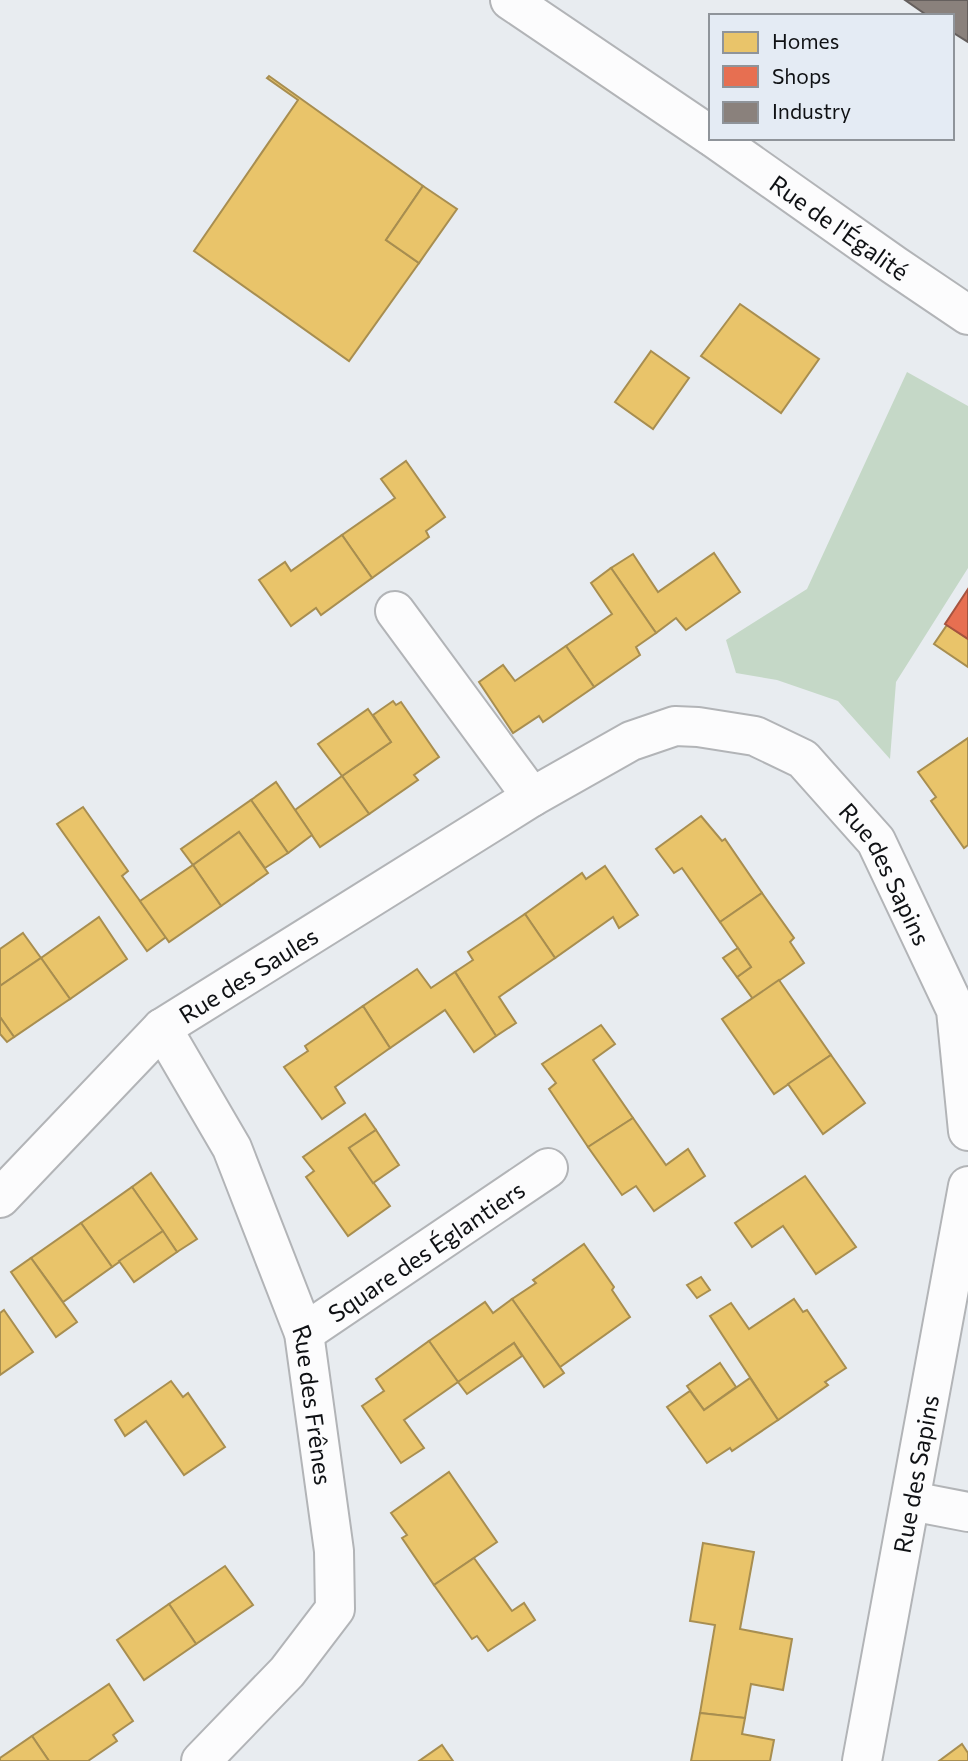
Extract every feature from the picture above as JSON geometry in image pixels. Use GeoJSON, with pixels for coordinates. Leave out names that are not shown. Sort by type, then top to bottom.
{"type":"FeatureCollection","features":[{"type":"Feature","properties":{"kind":"street","name":"Rue de l'Égalité"},"geometry":{"type":"LineString","coordinates":[[510,0],[709,135]]}},
{"type":"Feature","properties":{"kind":"street","name":"Rue de l'Égalité"},"geometry":{"type":"LineString","coordinates":[[716,140],[968,315]]}},
{"type":"Feature","properties":{"kind":"street"},"geometry":{"type":"LineString","coordinates":[[395,611],[532,797]]}},
{"type":"Feature","properties":{"kind":"street","name":"Rue des Saules"},"geometry":{"type":"LineString","coordinates":[[0,1198],[162,1028],[532,797],[631,741],[675,726]]}},
{"type":"Feature","properties":{"kind":"street","name":"Rue des Sapins"},"geometry":{"type":"LineString","coordinates":[[675,726],[755,736],[803,759],[876,841],[956,1010],[968,1132]]}},
{"type":"Feature","properties":{"kind":"street","name":"Rue des Frênes"},"geometry":{"type":"LineString","coordinates":[[162,1028],[232,1148],[304,1333],[334,1552],[335,1609],[287,1672],[201,1761]]}},
{"type":"Feature","properties":{"kind":"street","name":"Square des Églantiers"},"geometry":{"type":"LineString","coordinates":[[304,1333],[548,1168]]}},
{"type":"Feature","properties":{"kind":"street","name":"Rue des Sapins"},"geometry":{"type":"LineString","coordinates":[[862,1761],[968,1186]]}},
{"type":"Feature","properties":{"kind":"street"},"geometry":{"type":"LineString","coordinates":[[911,1501],[968,1512]]}},
{"type":"Feature","properties":{"kind":"green space"},"geometry":{"type":"Polygon","coordinates":[[[907,372],[968,406],[968,568],[896,682],[890,759],[838,701],[777,680],[736,673],[726,640],[807,589],[907,372]]]}},
{"type":"Feature","properties":{"kind":"building: Homes"},"geometry":{"type":"Polygon","coordinates":[[[269,76],[423,186],[386,240],[419,263],[349,361],[194,251],[298,100],[267,78],[269,76]]]}},
{"type":"Feature","properties":{"kind":"building: Homes"},"geometry":{"type":"Polygon","coordinates":[[[423,186],[457,209],[419,263],[386,240],[423,186]]]}},
{"type":"Feature","properties":{"kind":"building: Homes"},"geometry":{"type":"Polygon","coordinates":[[[740,304],[819,359],[781,413],[701,356],[740,304]]]}},
{"type":"Feature","properties":{"kind":"building: Homes"},"geometry":{"type":"Polygon","coordinates":[[[651,351],[689,378],[653,429],[615,402],[651,351]]]}},
{"type":"Feature","properties":{"kind":"building: Homes"},"geometry":{"type":"Polygon","coordinates":[[[406,461],[445,517],[426,531],[429,537],[372,578],[342,535],[395,498],[381,479],[406,461]]]}},
{"type":"Feature","properties":{"kind":"building: Homes"},"geometry":{"type":"Polygon","coordinates":[[[342,535],[372,578],[321,615],[316,608],[291,626],[259,580],[285,562],[291,571],[342,535]]]}},
{"type":"Feature","properties":{"kind":"building: Homes"},"geometry":{"type":"Polygon","coordinates":[[[714,553],[740,592],[686,630],[676,618],[656,633],[611,568],[633,554],[658,592],[714,553]]]}},
{"type":"Feature","properties":{"kind":"building: Homes"},"geometry":{"type":"Polygon","coordinates":[[[611,568],[656,633],[636,647],[640,655],[594,687],[566,646],[612,614],[591,583],[611,568]]]}},
{"type":"Feature","properties":{"kind":"building: Homes"},"geometry":{"type":"Polygon","coordinates":[[[947,625],[968,639],[968,667],[934,644],[947,625]]]}},
{"type":"Feature","properties":{"kind":"building: Homes"},"geometry":{"type":"Polygon","coordinates":[[[566,646],[594,687],[543,722],[539,716],[513,733],[479,682],[503,665],[515,681],[566,646]]]}},
{"type":"Feature","properties":{"kind":"building: Homes"},"geometry":{"type":"Polygon","coordinates":[[[393,701],[396,705],[401,702],[439,757],[414,775],[418,780],[369,814],[342,776],[391,742],[373,715],[393,701]]]}},
{"type":"Feature","properties":{"kind":"building: Homes"},"geometry":{"type":"Polygon","coordinates":[[[368,709],[391,742],[342,776],[318,744],[368,709]]]}},
{"type":"Feature","properties":{"kind":"building: Homes"},"geometry":{"type":"Polygon","coordinates":[[[968,738],[968,845],[964,848],[931,801],[936,797],[918,772],[968,738]]]}},
{"type":"Feature","properties":{"kind":"building: Homes"},"geometry":{"type":"Polygon","coordinates":[[[342,776],[369,814],[320,847],[295,810],[342,776]]]}},
{"type":"Feature","properties":{"kind":"building: Homes"},"geometry":{"type":"Polygon","coordinates":[[[276,782],[312,835],[288,853],[251,800],[276,782]]]}},
{"type":"Feature","properties":{"kind":"building: Homes"},"geometry":{"type":"Polygon","coordinates":[[[251,800],[288,853],[265,868],[239,832],[193,865],[181,849],[251,800]]]}},
{"type":"Feature","properties":{"kind":"building: Homes"},"geometry":{"type":"Polygon","coordinates":[[[83,807],[128,871],[122,876],[166,937],[147,951],[57,824],[83,807]]]}},
{"type":"Feature","properties":{"kind":"building: Homes"},"geometry":{"type":"Polygon","coordinates":[[[701,816],[722,841],[725,839],[762,893],[720,922],[682,868],[674,873],[656,849],[701,816]]]}},
{"type":"Feature","properties":{"kind":"building: Homes"},"geometry":{"type":"Polygon","coordinates":[[[239,832],[268,873],[221,906],[193,865],[239,832]]]}},
{"type":"Feature","properties":{"kind":"building: Homes"},"geometry":{"type":"Polygon","coordinates":[[[193,865],[221,906],[169,942],[140,901],[193,865]]]}},
{"type":"Feature","properties":{"kind":"building: Homes"},"geometry":{"type":"Polygon","coordinates":[[[605,866],[638,915],[619,928],[613,917],[555,958],[525,914],[582,873],[586,879],[605,866]]]}},
{"type":"Feature","properties":{"kind":"building: Homes"},"geometry":{"type":"Polygon","coordinates":[[[762,893],[794,938],[790,942],[804,963],[753,999],[737,977],[751,967],[720,922],[762,893]]]}},
{"type":"Feature","properties":{"kind":"building: Homes"},"geometry":{"type":"Polygon","coordinates":[[[525,914],[555,958],[499,997],[516,1023],[496,1036],[455,972],[473,960],[468,952],[525,914]]]}},
{"type":"Feature","properties":{"kind":"building: Homes"},"geometry":{"type":"Polygon","coordinates":[[[99,917],[127,959],[70,999],[41,958],[99,917]]]}},
{"type":"Feature","properties":{"kind":"building: Homes"},"geometry":{"type":"Polygon","coordinates":[[[23,933],[41,958],[0,986],[0,949],[23,933]]]}},
{"type":"Feature","properties":{"kind":"building: Homes"},"geometry":{"type":"Polygon","coordinates":[[[738,948],[751,967],[737,977],[723,958],[738,948]]]}},
{"type":"Feature","properties":{"kind":"building: Homes"},"geometry":{"type":"Polygon","coordinates":[[[41,958],[70,999],[14,1037],[0,1017],[0,986],[41,958]]]}},
{"type":"Feature","properties":{"kind":"building: Homes"},"geometry":{"type":"Polygon","coordinates":[[[417,969],[431,988],[455,972],[496,1036],[474,1052],[445,1010],[390,1048],[363,1006],[417,969]]]}},
{"type":"Feature","properties":{"kind":"building: Homes"},"geometry":{"type":"Polygon","coordinates":[[[779,980],[831,1055],[774,1094],[722,1019],[779,980]]]}},
{"type":"Feature","properties":{"kind":"building: Homes"},"geometry":{"type":"Polygon","coordinates":[[[363,1006],[390,1048],[335,1087],[345,1103],[322,1119],[284,1067],[308,1051],[305,1046],[363,1006]]]}},
{"type":"Feature","properties":{"kind":"building: Homes"},"geometry":{"type":"Polygon","coordinates":[[[0,1017],[14,1037],[7,1042],[0,1034],[0,1017]]]}},
{"type":"Feature","properties":{"kind":"building: Homes"},"geometry":{"type":"Polygon","coordinates":[[[601,1025],[615,1044],[593,1060],[633,1118],[588,1147],[549,1089],[556,1083],[542,1064],[601,1025]]]}},
{"type":"Feature","properties":{"kind":"building: Homes"},"geometry":{"type":"Polygon","coordinates":[[[831,1055],[865,1103],[823,1134],[788,1084],[831,1055]]]}},
{"type":"Feature","properties":{"kind":"building: Homes"},"geometry":{"type":"Polygon","coordinates":[[[365,1114],[376,1130],[349,1148],[390,1206],[348,1236],[306,1177],[314,1171],[303,1157],[365,1114]]]}},
{"type":"Feature","properties":{"kind":"building: Homes"},"geometry":{"type":"Polygon","coordinates":[[[633,1118],[666,1165],[688,1149],[705,1176],[654,1211],[636,1186],[622,1195],[588,1147],[633,1118]]]}},
{"type":"Feature","properties":{"kind":"building: Homes"},"geometry":{"type":"Polygon","coordinates":[[[376,1130],[399,1165],[373,1183],[349,1148],[376,1130]]]}},
{"type":"Feature","properties":{"kind":"building: Homes"},"geometry":{"type":"Polygon","coordinates":[[[151,1173],[197,1239],[177,1252],[132,1187],[151,1173]]]}},
{"type":"Feature","properties":{"kind":"building: Homes"},"geometry":{"type":"Polygon","coordinates":[[[805,1176],[856,1247],[816,1274],[783,1226],[752,1247],[735,1223],[805,1176]]]}},
{"type":"Feature","properties":{"kind":"building: Homes"},"geometry":{"type":"Polygon","coordinates":[[[132,1187],[163,1231],[112,1267],[81,1223],[132,1187]]]}},
{"type":"Feature","properties":{"kind":"building: Homes"},"geometry":{"type":"Polygon","coordinates":[[[81,1223],[112,1267],[63,1302],[31,1258],[81,1223]]]}},
{"type":"Feature","properties":{"kind":"building: Homes"},"geometry":{"type":"Polygon","coordinates":[[[163,1231],[177,1252],[134,1282],[119,1261],[163,1231]]]}},
{"type":"Feature","properties":{"kind":"building: Homes"},"geometry":{"type":"Polygon","coordinates":[[[584,1244],[614,1287],[612,1290],[630,1317],[560,1367],[512,1299],[536,1283],[533,1280],[584,1244]]]}},
{"type":"Feature","properties":{"kind":"building: Homes"},"geometry":{"type":"Polygon","coordinates":[[[31,1258],[77,1322],[56,1337],[11,1272],[31,1258]]]}},
{"type":"Feature","properties":{"kind":"building: Homes"},"geometry":{"type":"Polygon","coordinates":[[[701,1277],[710,1290],[697,1298],[687,1285],[701,1277]]]}},
{"type":"Feature","properties":{"kind":"building: Homes"},"geometry":{"type":"Polygon","coordinates":[[[512,1299],[564,1373],[544,1387],[514,1343],[458,1382],[429,1341],[485,1302],[493,1313],[512,1299]]]}},
{"type":"Feature","properties":{"kind":"building: Homes"},"geometry":{"type":"Polygon","coordinates":[[[794,1299],[803,1312],[807,1310],[846,1368],[825,1382],[828,1385],[778,1420],[710,1316],[731,1303],[749,1329],[794,1299]]]}},
{"type":"Feature","properties":{"kind":"building: Homes"},"geometry":{"type":"Polygon","coordinates":[[[4,1310],[33,1352],[0,1375],[0,1313],[4,1310]]]}},
{"type":"Feature","properties":{"kind":"building: Homes"},"geometry":{"type":"Polygon","coordinates":[[[429,1341],[458,1382],[404,1420],[424,1448],[401,1463],[362,1406],[384,1391],[376,1379],[429,1341]]]}},
{"type":"Feature","properties":{"kind":"building: Homes"},"geometry":{"type":"Polygon","coordinates":[[[514,1343],[522,1356],[467,1394],[458,1382],[514,1343]]]}},
{"type":"Feature","properties":{"kind":"building: Homes"},"geometry":{"type":"Polygon","coordinates":[[[720,1363],[736,1387],[704,1410],[687,1386],[720,1363]]]}},
{"type":"Feature","properties":{"kind":"building: Homes"},"geometry":{"type":"Polygon","coordinates":[[[750,1378],[778,1420],[732,1451],[730,1448],[707,1463],[667,1407],[690,1391],[704,1410],[750,1378]]]}},
{"type":"Feature","properties":{"kind":"building: Homes"},"geometry":{"type":"Polygon","coordinates":[[[171,1381],[183,1397],[188,1393],[225,1447],[184,1475],[146,1421],[125,1436],[115,1420],[171,1381]]]}},
{"type":"Feature","properties":{"kind":"building: Homes"},"geometry":{"type":"Polygon","coordinates":[[[449,1472],[497,1542],[434,1585],[402,1538],[407,1535],[391,1513],[449,1472]]]}},
{"type":"Feature","properties":{"kind":"building: Homes"},"geometry":{"type":"Polygon","coordinates":[[[703,1543],[754,1552],[740,1629],[792,1639],[783,1690],[751,1684],[745,1718],[700,1713],[715,1625],[690,1621],[703,1543]]]}},
{"type":"Feature","properties":{"kind":"building: Homes"},"geometry":{"type":"Polygon","coordinates":[[[474,1558],[512,1611],[524,1603],[535,1620],[488,1651],[477,1636],[472,1639],[434,1585],[474,1558]]]}},
{"type":"Feature","properties":{"kind":"building: Homes"},"geometry":{"type":"Polygon","coordinates":[[[225,1566],[253,1605],[196,1644],[169,1604],[225,1566]]]}},
{"type":"Feature","properties":{"kind":"building: Homes"},"geometry":{"type":"Polygon","coordinates":[[[169,1604],[196,1644],[144,1680],[117,1640],[169,1604]]]}},
{"type":"Feature","properties":{"kind":"building: Homes"},"geometry":{"type":"Polygon","coordinates":[[[109,1684],[133,1721],[113,1735],[117,1741],[88,1761],[49,1761],[32,1736],[109,1684]]]}},
{"type":"Feature","properties":{"kind":"building: Homes"},"geometry":{"type":"Polygon","coordinates":[[[700,1713],[745,1718],[742,1734],[774,1740],[770,1761],[691,1761],[700,1713]]]}},
{"type":"Feature","properties":{"kind":"building: Homes"},"geometry":{"type":"Polygon","coordinates":[[[32,1736],[49,1761],[0,1761],[0,1758],[32,1736]]]}},
{"type":"Feature","properties":{"kind":"building: Homes"},"geometry":{"type":"Polygon","coordinates":[[[962,1744],[968,1753],[968,1761],[939,1761],[962,1744]]]}},
{"type":"Feature","properties":{"kind":"building: Homes"},"geometry":{"type":"Polygon","coordinates":[[[442,1745],[453,1761],[419,1761],[442,1745]]]}},
{"type":"Feature","properties":{"kind":"building: Shops"},"geometry":{"type":"Polygon","coordinates":[[[968,589],[968,639],[945,624],[968,589]]]}},
{"type":"Feature","properties":{"kind":"building: Industry"},"geometry":{"type":"Polygon","coordinates":[[[905,0],[968,0],[968,42],[954,33],[954,14],[925,14],[905,0]]]}}]}
